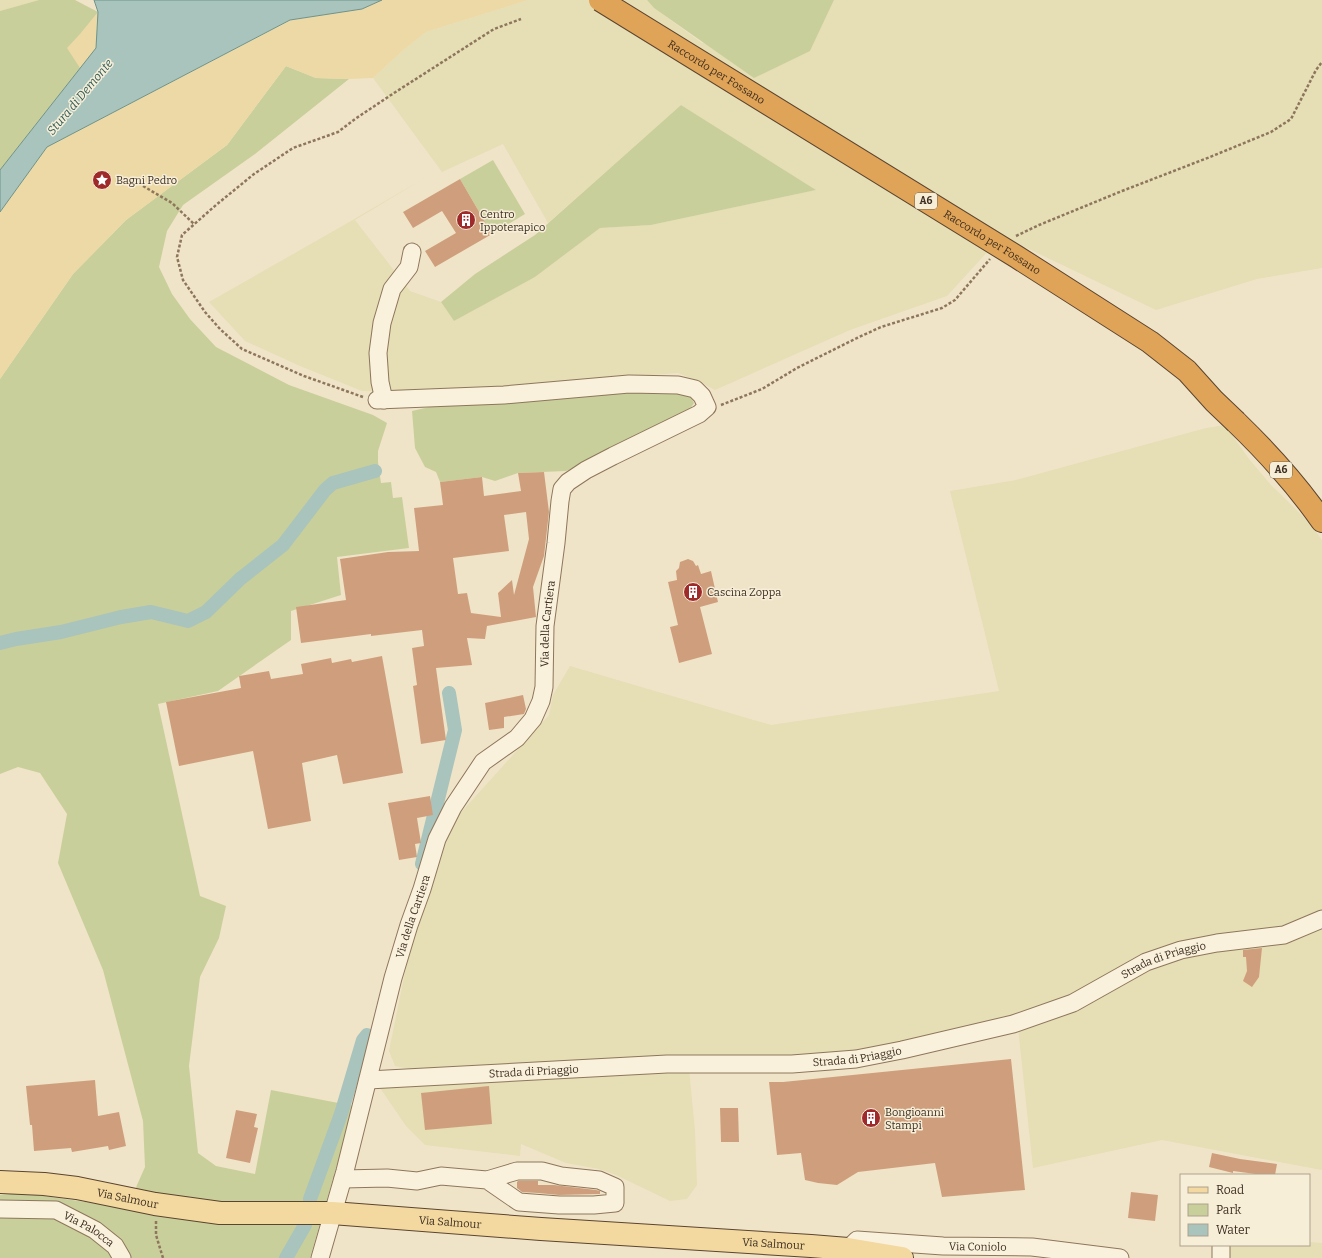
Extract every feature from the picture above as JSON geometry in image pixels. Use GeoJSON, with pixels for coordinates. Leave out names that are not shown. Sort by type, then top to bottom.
{"type":"FeatureCollection","features":[{"type":"Feature","properties":{"kind":"highway","name":"Raccordo per Fossano"},"geometry":{"type":"LineString","coordinates":[[600,0],[1017,257],[1150,342],[1187,371],[1214,401],[1255,441],[1285,474],[1322,521]]}},
{"type":"Feature","properties":{"kind":"main road","name":"Via Salmour"},"geometry":{"type":"LineString","coordinates":[[0,1182],[44,1184],[77,1188],[155,1204],[220,1212],[332,1213],[541,1229],[811,1246],[846,1254],[902,1258]]}},
{"type":"Feature","properties":{"kind":"street"},"geometry":{"type":"LineString","coordinates":[[412,252],[409,268],[392,289],[382,323],[378,353],[380,400],[504,395],[629,384],[678,385],[695,389],[702,396],[707,407]]}},
{"type":"Feature","properties":{"kind":"street","name":"Via della Cartiera"},"geometry":{"type":"LineString","coordinates":[[332,1213],[343,1179],[393,978],[409,925],[422,889],[436,839],[453,807],[483,762],[517,738],[533,719],[541,701],[544,686],[545,626],[562,489],[568,482],[586,470],[699,414],[707,407]]}},
{"type":"Feature","properties":{"kind":"street","name":"Strada di Priaggio"},"geometry":{"type":"LineString","coordinates":[[368,1080],[660,1064],[792,1064],[856,1059],[902,1050],[1013,1024],[1074,1003],[1146,962],[1181,950],[1217,943],[1284,935],[1322,919]]}},
{"type":"Feature","properties":{"kind":"street"},"geometry":{"type":"LineString","coordinates":[[343,1179],[387,1178],[418,1181],[441,1176],[487,1180],[517,1171],[542,1171],[561,1176],[599,1180],[615,1187],[614,1203],[594,1205],[559,1205],[519,1202],[487,1180]]}},
{"type":"Feature","properties":{"kind":"street","name":"Via Palocca"},"geometry":{"type":"LineString","coordinates":[[0,1209],[56,1210],[95,1230],[115,1246],[122,1258]]}},
{"type":"Feature","properties":{"kind":"street"},"geometry":{"type":"LineString","coordinates":[[320,1258],[332,1213]]}},
{"type":"Feature","properties":{"kind":"street","name":"Via Coniolo"},"geometry":{"type":"LineString","coordinates":[[846,1254],[857,1240],[943,1246],[1032,1247],[1120,1258]]}},
{"type":"Feature","properties":{"kind":"street"},"geometry":{"type":"LineString","coordinates":[[1221,1246],[1221,1258]]}},
{"type":"Feature","properties":{"kind":"path"},"geometry":{"type":"LineString","coordinates":[[380,400],[356,396],[304,376],[242,349],[220,329],[205,312],[183,280],[177,257],[182,235],[254,174],[293,148],[338,132],[394,93],[494,29],[521,19]]}},
{"type":"Feature","properties":{"kind":"path"},"geometry":{"type":"LineString","coordinates":[[1012,238],[1067,214],[1271,132],[1291,119],[1316,70],[1322,62]]}},
{"type":"Feature","properties":{"kind":"path"},"geometry":{"type":"LineString","coordinates":[[143,186],[172,203],[194,224]]}},
{"type":"Feature","properties":{"kind":"path"},"geometry":{"type":"LineString","coordinates":[[707,407],[720,405],[762,389],[797,368],[881,327],[942,308],[955,300],[994,255]]}},
{"type":"Feature","properties":{"kind":"path"},"geometry":{"type":"LineString","coordinates":[[155,1204],[156,1235],[163,1258]]}},
{"type":"Feature","properties":{"kind":"shaded area"},"geometry":{"type":"Polygon","coordinates":[[[0,0],[39,0],[0,11],[0,0]]]}},
{"type":"Feature","properties":{"kind":"shaded area"},"geometry":{"type":"Polygon","coordinates":[[[528,0],[647,0],[654,8],[702,43],[810,51],[834,0],[1322,0],[1322,268],[1257,279],[1156,310],[1002,236],[947,296],[850,330],[715,390],[678,373],[440,391],[362,391],[300,366],[245,341],[209,302],[428,176],[355,220],[410,291],[441,302],[454,321],[535,277],[600,228],[651,225],[816,190],[681,105],[548,223],[503,144],[442,172],[373,78],[401,52],[426,32],[528,0]]]}},
{"type":"Feature","properties":{"kind":"shaded area"},"geometry":{"type":"Polygon","coordinates":[[[1225,425],[1249,459],[1271,485],[1309,522],[1322,540],[1322,1170],[1162,1140],[1033,1168],[1017,1018],[858,1053],[756,1058],[688,1058],[695,1131],[697,1185],[687,1199],[670,1201],[616,1175],[599,1169],[566,1163],[521,1144],[520,1156],[425,1145],[406,1126],[380,1088],[517,1078],[416,1070],[395,1066],[389,1051],[422,889],[437,839],[549,715],[553,695],[570,666],[771,725],[999,691],[950,491],[1016,480],[1206,428],[1225,425]]]}},
{"type":"Feature","properties":{"kind":"shaded area"},"geometry":{"type":"Polygon","coordinates":[[[1310,1242],[1322,1243],[1322,1258],[1228,1258],[1230,1246],[1310,1246],[1310,1242]]]}},
{"type":"Feature","properties":{"kind":"green space"},"geometry":{"type":"Polygon","coordinates":[[[39,0],[75,0],[98,12],[96,48],[0,170],[0,11],[39,0]]]}},
{"type":"Feature","properties":{"kind":"green space"},"geometry":{"type":"Polygon","coordinates":[[[647,0],[834,0],[810,51],[754,78],[654,8],[647,0]]]}},
{"type":"Feature","properties":{"kind":"green space"},"geometry":{"type":"Polygon","coordinates":[[[286,66],[316,78],[349,79],[255,154],[183,205],[167,231],[159,267],[172,294],[190,319],[216,347],[289,385],[373,415],[387,423],[378,451],[381,483],[391,482],[393,498],[402,497],[409,548],[337,557],[341,595],[291,611],[291,640],[218,691],[158,704],[200,896],[226,906],[219,938],[200,977],[189,1066],[198,1153],[216,1166],[255,1174],[271,1090],[354,1106],[310,1258],[0,1258],[0,1195],[22,1193],[129,1208],[145,1167],[143,1121],[103,970],[58,863],[67,814],[40,773],[18,767],[0,774],[0,379],[73,274],[126,220],[227,145],[286,66]]]}},
{"type":"Feature","properties":{"kind":"green space"},"geometry":{"type":"Polygon","coordinates":[[[681,105],[816,190],[651,225],[600,228],[535,277],[454,321],[441,302],[475,274],[535,235],[681,105]]]}},
{"type":"Feature","properties":{"kind":"green space"},"geometry":{"type":"Polygon","coordinates":[[[493,160],[525,214],[492,234],[460,179],[493,160]]]}},
{"type":"Feature","properties":{"kind":"green space"},"geometry":{"type":"Polygon","coordinates":[[[670,391],[690,396],[694,403],[690,409],[609,453],[566,471],[518,473],[495,481],[482,477],[440,482],[436,472],[425,467],[415,448],[412,411],[438,405],[583,394],[670,391]]]}},
{"type":"Feature","properties":{"kind":"sand","name":"Bagni Pedro"},"geometry":{"type":"Polygon","coordinates":[[[382,0],[528,0],[426,32],[401,52],[373,78],[316,78],[286,66],[227,145],[126,220],[73,274],[0,379],[0,212],[47,147],[291,20],[362,9],[382,0]]]}},
{"type":"Feature","properties":{"kind":"sand"},"geometry":{"type":"Polygon","coordinates":[[[98,12],[96,48],[80,68],[67,48],[98,12]]]}},
{"type":"Feature","properties":{"kind":"water","name":"Stura di Demonte"},"geometry":{"type":"Polygon","coordinates":[[[94,0],[382,0],[362,9],[290,20],[47,147],[0,212],[0,170],[96,48],[98,12],[94,0]]]}},
{"type":"Feature","properties":{"kind":"building","name":"Centro Ippoterapico"},"geometry":{"type":"Polygon","coordinates":[[[460,179],[492,234],[435,267],[425,251],[456,233],[442,211],[413,228],[403,212],[460,179]]]}},
{"type":"Feature","properties":{"kind":"building"},"geometry":{"type":"Polygon","coordinates":[[[544,472],[549,512],[544,556],[533,587],[536,617],[487,626],[485,639],[467,638],[472,665],[436,668],[446,740],[421,744],[413,686],[417,685],[412,648],[424,646],[422,630],[371,636],[371,634],[301,643],[296,607],[346,600],[340,559],[388,552],[419,551],[414,508],[443,505],[440,482],[482,477],[484,496],[521,491],[518,473],[544,472]],[[526,512],[504,515],[509,551],[453,558],[458,594],[467,593],[471,613],[501,617],[498,593],[512,580],[514,595],[529,539],[526,512]]]}},
{"type":"Feature","properties":{"kind":"building"},"geometry":{"type":"Polygon","coordinates":[[[688,559],[693,561],[696,566],[698,565],[701,574],[711,571],[718,602],[700,607],[712,654],[679,663],[670,627],[678,625],[668,582],[677,580],[676,571],[679,568],[680,562],[688,559]]]}},
{"type":"Feature","properties":{"kind":"building"},"geometry":{"type":"Polygon","coordinates":[[[382,656],[403,773],[343,784],[337,755],[302,763],[311,821],[268,829],[253,751],[179,766],[166,702],[241,688],[239,676],[269,671],[271,679],[303,674],[301,664],[331,658],[332,663],[351,659],[352,662],[382,656]]]}},
{"type":"Feature","properties":{"kind":"building"},"geometry":{"type":"Polygon","coordinates":[[[523,695],[526,709],[524,714],[504,717],[504,728],[489,730],[485,703],[523,695]]]}},
{"type":"Feature","properties":{"kind":"building"},"geometry":{"type":"Polygon","coordinates":[[[430,796],[433,815],[417,818],[421,843],[415,844],[417,857],[399,860],[388,803],[430,796]]]}},
{"type":"Feature","properties":{"kind":"building"},"geometry":{"type":"Polygon","coordinates":[[[1262,948],[1259,977],[1252,987],[1243,981],[1247,971],[1246,957],[1243,957],[1243,950],[1262,948]]]}},
{"type":"Feature","properties":{"kind":"building","name":"Bongioanni Stampi"},"geometry":{"type":"Polygon","coordinates":[[[1011,1059],[1025,1190],[942,1197],[935,1163],[858,1172],[837,1185],[818,1183],[805,1180],[801,1153],[777,1155],[769,1082],[783,1082],[1011,1059]]]}},
{"type":"Feature","properties":{"kind":"building"},"geometry":{"type":"Polygon","coordinates":[[[95,1080],[98,1116],[119,1112],[126,1146],[109,1150],[108,1146],[72,1152],[71,1148],[34,1151],[26,1086],[95,1080]]]}},
{"type":"Feature","properties":{"kind":"building"},"geometry":{"type":"Polygon","coordinates":[[[489,1086],[492,1124],[425,1130],[421,1093],[489,1086]]]}},
{"type":"Feature","properties":{"kind":"building"},"geometry":{"type":"Polygon","coordinates":[[[720,1108],[738,1108],[739,1142],[721,1142],[720,1108]]]}},
{"type":"Feature","properties":{"kind":"building"},"geometry":{"type":"Polygon","coordinates":[[[236,1110],[257,1114],[254,1127],[258,1128],[250,1163],[226,1158],[236,1110]]]}},
{"type":"Feature","properties":{"kind":"building"},"geometry":{"type":"Polygon","coordinates":[[[1212,1153],[1240,1159],[1277,1164],[1275,1174],[1256,1174],[1233,1171],[1233,1173],[1209,1167],[1212,1153]]]}},
{"type":"Feature","properties":{"kind":"building"},"geometry":{"type":"Polygon","coordinates":[[[518,1181],[538,1181],[538,1193],[522,1192],[517,1188],[518,1181]]]}},
{"type":"Feature","properties":{"kind":"building"},"geometry":{"type":"Polygon","coordinates":[[[538,1185],[554,1185],[596,1190],[600,1191],[600,1194],[559,1195],[538,1193],[538,1185]]]}},
{"type":"Feature","properties":{"kind":"building"},"geometry":{"type":"Polygon","coordinates":[[[1131,1192],[1158,1195],[1155,1221],[1128,1218],[1131,1192]]]}},
{"type":"Feature","properties":{"kind":"waterway"},"geometry":{"type":"LineString","coordinates":[[0,643],[61,632],[121,617],[151,612],[188,621],[206,612],[240,579],[283,545],[325,490],[333,483],[375,471]]}},
{"type":"Feature","properties":{"kind":"waterway"},"geometry":{"type":"LineString","coordinates":[[422,864],[455,730],[449,693]]}},
{"type":"Feature","properties":{"kind":"waterway"},"geometry":{"type":"LineString","coordinates":[[310,1199],[341,1114],[363,1040],[367,1035]]}},
{"type":"Feature","properties":{"kind":"waterway"},"geometry":{"type":"LineString","coordinates":[[286,1258],[305,1225]]}},
{"type":"Feature","properties":{"kind":"place","name":"Bagni Pedro"},"geometry":{"type":"Point","coordinates":[102,180]}},
{"type":"Feature","properties":{"kind":"place","name":"Centro Ippoterapico"},"geometry":{"type":"Point","coordinates":[466,220]}},
{"type":"Feature","properties":{"kind":"place","name":"Cascina Zoppa"},"geometry":{"type":"Point","coordinates":[693,592]}},
{"type":"Feature","properties":{"kind":"place","name":"Bongioanni Stampi"},"geometry":{"type":"Point","coordinates":[871,1118]}}]}
